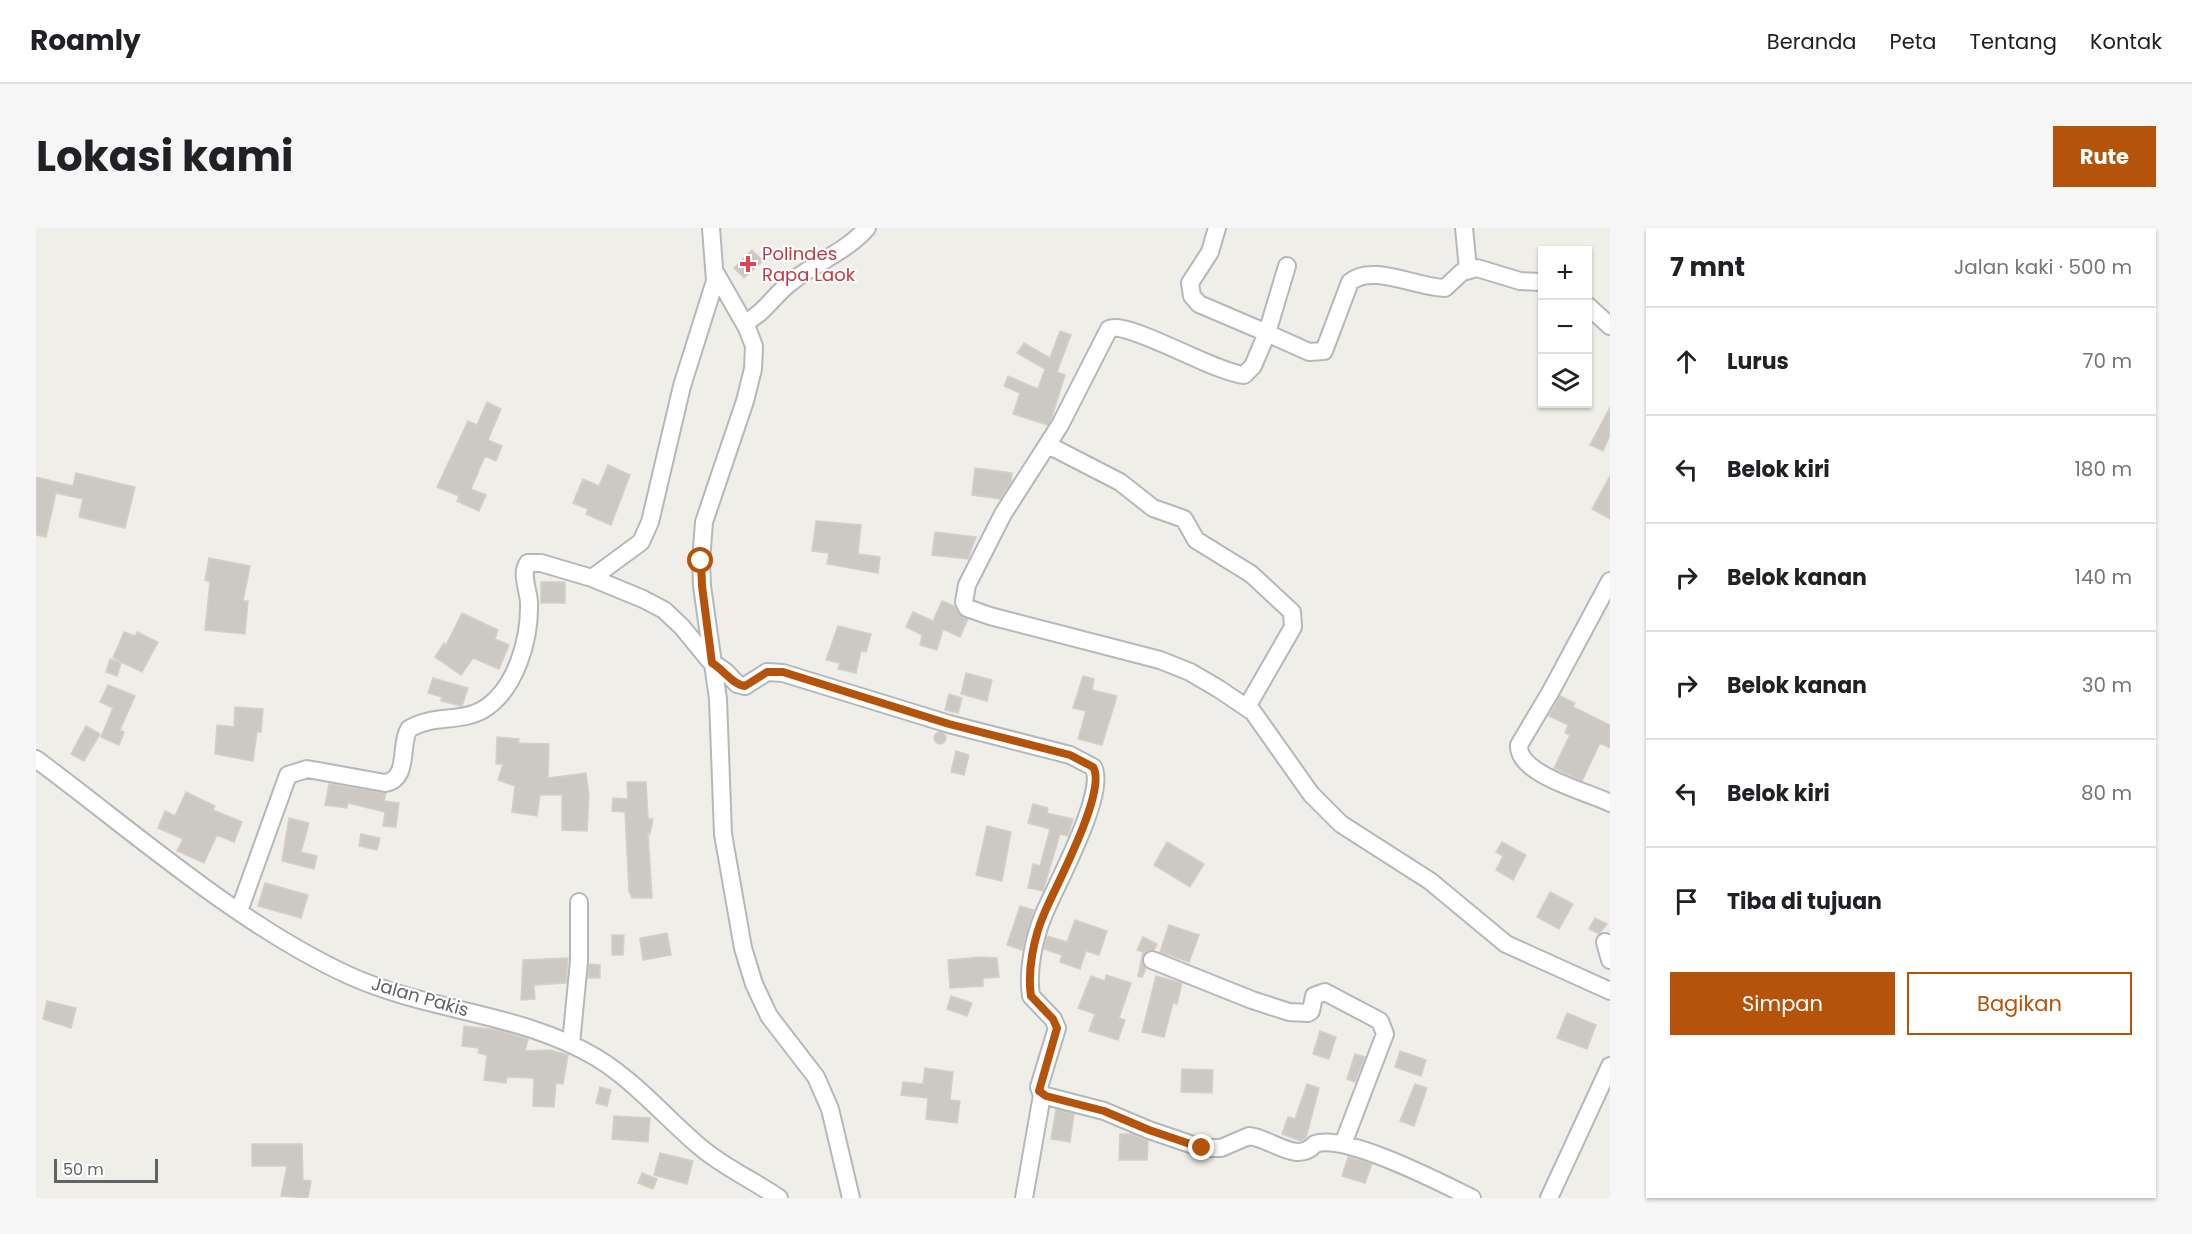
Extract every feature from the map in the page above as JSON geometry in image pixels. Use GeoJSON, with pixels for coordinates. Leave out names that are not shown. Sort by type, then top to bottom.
{"type":"FeatureCollection","features":[{"type":"Feature","properties":{"kind":"street"},"geometry":{"type":"LineString","coordinates":[[592,578],[641,542],[651,522],[682,386],[715,281],[711,228]]}},
{"type":"Feature","properties":{"kind":"street"},"geometry":{"type":"LineString","coordinates":[[744,323],[760,315],[789,284],[856,240],[867,228]]}},
{"type":"Feature","properties":{"kind":"street"},"geometry":{"type":"LineString","coordinates":[[1217,228],[1210,252],[1190,283],[1192,296],[1207,308],[1309,352],[1324,351],[1350,282],[1355,277],[1372,274],[1445,288],[1468,269],[1477,268],[1520,281],[1538,282]]}},
{"type":"Feature","properties":{"kind":"street"},"geometry":{"type":"LineString","coordinates":[[1464,228],[1468,269]]}},
{"type":"Feature","properties":{"kind":"street"},"geometry":{"type":"LineString","coordinates":[[1287,266],[1267,333],[1253,366],[1244,375],[1174,350],[1127,328],[1111,328],[1105,334],[1060,425],[1003,514],[967,585],[966,606],[1031,628],[1103,644],[1160,660],[1190,672],[1247,707],[1311,794],[1341,824],[1430,881],[1506,944],[1610,991]]}},
{"type":"Feature","properties":{"kind":"street"},"geometry":{"type":"LineString","coordinates":[[715,272],[744,323],[754,346],[753,369],[745,401],[704,522],[702,586],[718,699],[723,834],[743,948],[754,984],[770,1016],[810,1069],[830,1109],[851,1198]]}},
{"type":"Feature","properties":{"kind":"street"},"geometry":{"type":"LineString","coordinates":[[1592,310],[1610,326]]}},
{"type":"Feature","properties":{"kind":"street"},"geometry":{"type":"LineString","coordinates":[[1048,445],[1120,482],[1153,508],[1184,519],[1196,540],[1251,574],[1292,612],[1293,627],[1247,707]]}},
{"type":"Feature","properties":{"kind":"street"},"geometry":{"type":"LineString","coordinates":[[239,911],[288,775],[307,769],[385,783],[394,780],[401,771],[404,740],[409,729],[428,721],[483,710],[514,674],[527,632],[529,600],[525,573],[528,563],[541,563],[592,578],[644,599],[664,610],[712,663],[741,686],[767,672],[783,672],[949,724],[1070,755],[1093,767],[1096,777],[1093,797],[1071,858],[1043,915],[1035,943],[1031,996],[1053,1019],[1057,1028],[1056,1039],[1039,1087],[1042,1095],[1024,1198]]}},
{"type":"Feature","properties":{"kind":"street"},"geometry":{"type":"LineString","coordinates":[[1610,582],[1519,745],[1518,751],[1522,758],[1561,785],[1610,803]]}},
{"type":"Feature","properties":{"kind":"street","name":"Jalan Pakis"},"geometry":{"type":"LineString","coordinates":[[36,759],[239,911],[348,975],[399,995],[531,1027],[571,1044],[626,1077],[702,1148],[779,1198]]}},
{"type":"Feature","properties":{"kind":"street"},"geometry":{"type":"LineString","coordinates":[[571,1044],[580,951],[579,902]]}},
{"type":"Feature","properties":{"kind":"street"},"geometry":{"type":"LineString","coordinates":[[1605,942],[1610,960]]}},
{"type":"Feature","properties":{"kind":"street"},"geometry":{"type":"LineString","coordinates":[[1152,960],[1252,1000],[1289,1012],[1308,1013],[1311,1011],[1314,996],[1325,992],[1380,1021],[1385,1034],[1343,1144]]}},
{"type":"Feature","properties":{"kind":"street"},"geometry":{"type":"LineString","coordinates":[[1549,1198],[1610,1066]]}},
{"type":"Feature","properties":{"kind":"street"},"geometry":{"type":"LineString","coordinates":[[1042,1095],[1104,1111],[1149,1130],[1202,1148],[1221,1148],[1249,1136],[1299,1153],[1310,1150],[1315,1144],[1323,1141],[1343,1144],[1418,1172],[1472,1198]]}},
{"type":"Feature","properties":{"kind":"building","name":"Polindes Rapa Laok"},"geometry":{"type":"Polygon","coordinates":[[[752,250],[763,261],[744,278],[734,268],[752,250]]]}},
{"type":"Feature","properties":{"kind":"building"},"geometry":{"type":"Polygon","coordinates":[[[1060,331],[1071,335],[1057,372],[1065,375],[1051,420],[1048,425],[1013,414],[1020,393],[1004,386],[1008,376],[1038,389],[1045,369],[1017,353],[1024,343],[1050,358],[1060,331]]]}},
{"type":"Feature","properties":{"kind":"building"},"geometry":{"type":"Polygon","coordinates":[[[487,402],[501,409],[488,440],[502,446],[496,461],[485,456],[471,489],[486,495],[479,511],[457,501],[459,496],[437,487],[468,421],[477,425],[487,402]]]}},
{"type":"Feature","properties":{"kind":"building"},"geometry":{"type":"Polygon","coordinates":[[[1610,407],[1610,435],[1603,451],[1590,445],[1610,407]]]}},
{"type":"Feature","properties":{"kind":"building"},"geometry":{"type":"Polygon","coordinates":[[[608,465],[630,475],[611,525],[586,514],[588,509],[573,503],[583,479],[599,486],[608,465]]]}},
{"type":"Feature","properties":{"kind":"building"},"geometry":{"type":"Polygon","coordinates":[[[975,468],[1012,473],[1011,482],[1000,499],[972,495],[975,468]]]}},
{"type":"Feature","properties":{"kind":"building"},"geometry":{"type":"Polygon","coordinates":[[[76,473],[135,487],[125,528],[79,517],[83,499],[56,493],[46,537],[36,535],[36,477],[73,486],[76,473]]]}},
{"type":"Feature","properties":{"kind":"building"},"geometry":{"type":"Polygon","coordinates":[[[1610,476],[1610,519],[1592,509],[1610,476]]]}},
{"type":"Feature","properties":{"kind":"building"},"geometry":{"type":"Polygon","coordinates":[[[816,521],[861,525],[858,554],[880,557],[878,573],[827,564],[829,553],[812,551],[816,521]]]}},
{"type":"Feature","properties":{"kind":"building"},"geometry":{"type":"Polygon","coordinates":[[[935,532],[976,537],[968,559],[932,555],[935,532]]]}},
{"type":"Feature","properties":{"kind":"building"},"geometry":{"type":"Polygon","coordinates":[[[209,558],[250,566],[243,601],[248,601],[245,634],[205,630],[210,582],[205,580],[209,558]]]}},
{"type":"Feature","properties":{"kind":"building"},"geometry":{"type":"Polygon","coordinates":[[[541,582],[565,582],[565,603],[541,603],[541,582]]]}},
{"type":"Feature","properties":{"kind":"building"},"geometry":{"type":"Polygon","coordinates":[[[942,601],[954,606],[958,613],[968,619],[960,637],[943,629],[937,650],[920,645],[922,635],[906,627],[913,612],[933,621],[942,601]]]}},
{"type":"Feature","properties":{"kind":"building"},"geometry":{"type":"Polygon","coordinates":[[[462,613],[498,630],[495,639],[509,645],[499,669],[473,658],[461,675],[435,657],[444,643],[446,645],[462,613]]]}},
{"type":"Feature","properties":{"kind":"building"},"geometry":{"type":"Polygon","coordinates":[[[838,626],[871,634],[866,652],[861,651],[856,673],[838,669],[840,663],[826,660],[838,626]]]}},
{"type":"Feature","properties":{"kind":"building"},"geometry":{"type":"Polygon","coordinates":[[[124,632],[135,636],[137,632],[158,642],[142,672],[113,658],[124,632]]]}},
{"type":"Feature","properties":{"kind":"building"},"geometry":{"type":"Polygon","coordinates":[[[110,659],[121,663],[117,676],[106,672],[110,659]]]}},
{"type":"Feature","properties":{"kind":"building"},"geometry":{"type":"Polygon","coordinates":[[[966,673],[992,680],[987,701],[961,694],[966,673]]]}},
{"type":"Feature","properties":{"kind":"building"},"geometry":{"type":"Polygon","coordinates":[[[1083,676],[1094,679],[1092,690],[1117,696],[1102,745],[1078,739],[1086,711],[1073,708],[1083,676]]]}},
{"type":"Feature","properties":{"kind":"building"},"geometry":{"type":"Polygon","coordinates":[[[433,678],[468,688],[462,706],[441,701],[442,697],[428,693],[433,678]]]}},
{"type":"Feature","properties":{"kind":"building"},"geometry":{"type":"Polygon","coordinates":[[[108,685],[135,696],[120,730],[124,732],[119,745],[101,737],[113,708],[100,702],[108,685]]]}},
{"type":"Feature","properties":{"kind":"building"},"geometry":{"type":"Polygon","coordinates":[[[949,694],[962,698],[958,713],[945,710],[949,694]]]}},
{"type":"Feature","properties":{"kind":"building"},"geometry":{"type":"Polygon","coordinates":[[[1560,696],[1575,703],[1573,707],[1610,725],[1610,748],[1600,743],[1582,781],[1554,768],[1570,735],[1565,733],[1568,725],[1549,716],[1560,696]]]}},
{"type":"Feature","properties":{"kind":"building"},"geometry":{"type":"Polygon","coordinates":[[[235,707],[263,709],[261,732],[257,732],[253,761],[215,754],[217,725],[234,727],[235,707]]]}},
{"type":"Feature","properties":{"kind":"building"},"geometry":{"type":"Polygon","coordinates":[[[86,726],[100,734],[84,761],[71,754],[86,726]]]}},
{"type":"Feature","properties":{"kind":"building"},"geometry":{"type":"Polygon","coordinates":[[[942,732],[946,738],[942,744],[938,744],[934,736],[942,732]]]}},
{"type":"Feature","properties":{"kind":"building"},"geometry":{"type":"Polygon","coordinates":[[[497,737],[519,739],[518,743],[549,744],[548,778],[586,773],[589,796],[587,831],[562,830],[562,795],[540,795],[537,816],[512,812],[515,786],[498,780],[503,764],[496,764],[497,737]]]}},
{"type":"Feature","properties":{"kind":"building"},"geometry":{"type":"Polygon","coordinates":[[[956,751],[969,755],[964,775],[951,772],[956,751]]]}},
{"type":"Feature","properties":{"kind":"building"},"geometry":{"type":"Polygon","coordinates":[[[627,782],[646,782],[648,819],[653,819],[650,834],[648,833],[652,898],[632,898],[629,891],[625,812],[612,811],[613,798],[628,799],[627,782]]]}},
{"type":"Feature","properties":{"kind":"building"},"geometry":{"type":"Polygon","coordinates":[[[329,784],[386,793],[384,801],[399,803],[396,827],[383,826],[385,812],[348,803],[347,808],[325,805],[329,784]]]}},
{"type":"Feature","properties":{"kind":"building"},"geometry":{"type":"Polygon","coordinates":[[[186,792],[215,806],[213,810],[242,822],[234,842],[217,835],[204,863],[177,851],[183,839],[158,828],[165,811],[175,816],[186,792]]]}},
{"type":"Feature","properties":{"kind":"building"},"geometry":{"type":"Polygon","coordinates":[[[1033,804],[1048,808],[1047,813],[1073,819],[1068,836],[1060,834],[1043,891],[1028,888],[1033,864],[1040,866],[1050,829],[1028,823],[1033,804]]]}},
{"type":"Feature","properties":{"kind":"building"},"geometry":{"type":"Polygon","coordinates":[[[289,818],[309,823],[301,852],[317,856],[314,869],[282,861],[289,818]]]}},
{"type":"Feature","properties":{"kind":"building"},"geometry":{"type":"Polygon","coordinates":[[[987,826],[1011,832],[1002,881],[976,875],[987,826]]]}},
{"type":"Feature","properties":{"kind":"building"},"geometry":{"type":"Polygon","coordinates":[[[361,834],[380,838],[377,850],[359,846],[361,834]]]}},
{"type":"Feature","properties":{"kind":"building"},"geometry":{"type":"Polygon","coordinates":[[[1167,842],[1204,864],[1190,887],[1154,865],[1167,842]]]}},
{"type":"Feature","properties":{"kind":"building"},"geometry":{"type":"Polygon","coordinates":[[[1502,842],[1526,855],[1513,880],[1496,870],[1503,856],[1496,852],[1502,842]]]}},
{"type":"Feature","properties":{"kind":"building"},"geometry":{"type":"Polygon","coordinates":[[[265,883],[308,895],[301,918],[258,906],[265,883]]]}},
{"type":"Feature","properties":{"kind":"building"},"geometry":{"type":"Polygon","coordinates":[[[1550,892],[1573,904],[1559,929],[1537,917],[1550,892]]]}},
{"type":"Feature","properties":{"kind":"building"},"geometry":{"type":"Polygon","coordinates":[[[1020,906],[1034,910],[1022,950],[1007,945],[1020,906]]]}},
{"type":"Feature","properties":{"kind":"building"},"geometry":{"type":"Polygon","coordinates":[[[1595,918],[1607,924],[1599,934],[1589,929],[1595,918]]]}},
{"type":"Feature","properties":{"kind":"building"},"geometry":{"type":"Polygon","coordinates":[[[1075,920],[1107,931],[1099,955],[1086,951],[1080,969],[1060,962],[1062,955],[1044,949],[1047,936],[1067,942],[1075,920]]]}},
{"type":"Feature","properties":{"kind":"building"},"geometry":{"type":"Polygon","coordinates":[[[1169,925],[1199,935],[1189,962],[1160,952],[1169,925]]]}},
{"type":"Feature","properties":{"kind":"building"},"geometry":{"type":"Polygon","coordinates":[[[667,933],[671,955],[643,960],[640,938],[667,933]]]}},
{"type":"Feature","properties":{"kind":"building"},"geometry":{"type":"Polygon","coordinates":[[[612,935],[624,935],[623,955],[612,955],[612,935]]]}},
{"type":"Feature","properties":{"kind":"building"},"geometry":{"type":"Polygon","coordinates":[[[1143,937],[1157,944],[1154,950],[1146,951],[1143,956],[1142,962],[1146,968],[1142,977],[1138,976],[1143,952],[1137,950],[1143,937]]]}},
{"type":"Feature","properties":{"kind":"building"},"geometry":{"type":"Polygon","coordinates":[[[568,958],[566,983],[534,985],[535,999],[521,1000],[523,960],[568,958]]]}},
{"type":"Feature","properties":{"kind":"building"},"geometry":{"type":"Polygon","coordinates":[[[997,958],[999,977],[983,978],[983,986],[950,988],[948,960],[997,958]]]}},
{"type":"Feature","properties":{"kind":"building"},"geometry":{"type":"Polygon","coordinates":[[[589,964],[600,965],[600,978],[588,978],[589,964]]]}},
{"type":"Feature","properties":{"kind":"building"},"geometry":{"type":"Polygon","coordinates":[[[1106,975],[1131,983],[1119,1018],[1125,1020],[1118,1040],[1089,1031],[1095,1014],[1078,1008],[1091,976],[1105,981],[1106,975]]]}},
{"type":"Feature","properties":{"kind":"building"},"geometry":{"type":"Polygon","coordinates":[[[1156,976],[1182,983],[1177,1004],[1173,1003],[1164,1037],[1142,1032],[1156,976]]]}},
{"type":"Feature","properties":{"kind":"building"},"geometry":{"type":"Polygon","coordinates":[[[951,996],[972,1003],[967,1016],[947,1009],[951,996]]]}},
{"type":"Feature","properties":{"kind":"building"},"geometry":{"type":"Polygon","coordinates":[[[47,1001],[76,1008],[71,1028],[43,1019],[47,1001]]]}},
{"type":"Feature","properties":{"kind":"building"},"geometry":{"type":"Polygon","coordinates":[[[1567,1013],[1596,1025],[1587,1049],[1557,1038],[1567,1013]]]}},
{"type":"Feature","properties":{"kind":"building"},"geometry":{"type":"Polygon","coordinates":[[[464,1026],[499,1030],[528,1039],[525,1051],[550,1050],[568,1055],[563,1084],[556,1083],[554,1107],[533,1106],[534,1078],[507,1077],[506,1083],[484,1080],[487,1055],[478,1053],[479,1048],[462,1046],[464,1026]]]}},
{"type":"Feature","properties":{"kind":"building"},"geometry":{"type":"Polygon","coordinates":[[[1320,1031],[1336,1037],[1329,1059],[1313,1054],[1320,1031]]]}},
{"type":"Feature","properties":{"kind":"building"},"geometry":{"type":"Polygon","coordinates":[[[1400,1051],[1426,1060],[1421,1076],[1395,1067],[1400,1051]]]}},
{"type":"Feature","properties":{"kind":"building"},"geometry":{"type":"Polygon","coordinates":[[[1355,1054],[1365,1057],[1355,1082],[1347,1079],[1355,1054]]]}},
{"type":"Feature","properties":{"kind":"building"},"geometry":{"type":"Polygon","coordinates":[[[925,1068],[953,1072],[950,1100],[960,1101],[957,1123],[926,1119],[928,1098],[901,1095],[903,1082],[923,1084],[925,1068]]]}},
{"type":"Feature","properties":{"kind":"building"},"geometry":{"type":"Polygon","coordinates":[[[1182,1069],[1213,1070],[1212,1093],[1181,1092],[1182,1069]]]}},
{"type":"Feature","properties":{"kind":"building"},"geometry":{"type":"Polygon","coordinates":[[[1307,1084],[1319,1088],[1306,1138],[1301,1141],[1282,1134],[1288,1117],[1295,1119],[1307,1084]]]}},
{"type":"Feature","properties":{"kind":"building"},"geometry":{"type":"Polygon","coordinates":[[[1415,1084],[1427,1088],[1414,1126],[1400,1121],[1415,1084]]]}},
{"type":"Feature","properties":{"kind":"building"},"geometry":{"type":"Polygon","coordinates":[[[600,1087],[611,1090],[607,1106],[596,1103],[600,1087]]]}},
{"type":"Feature","properties":{"kind":"building"},"geometry":{"type":"Polygon","coordinates":[[[1056,1109],[1074,1114],[1070,1142],[1051,1139],[1056,1109]]]}},
{"type":"Feature","properties":{"kind":"building"},"geometry":{"type":"Polygon","coordinates":[[[614,1116],[650,1118],[648,1142],[612,1139],[614,1116]]]}},
{"type":"Feature","properties":{"kind":"building"},"geometry":{"type":"Polygon","coordinates":[[[1120,1134],[1131,1134],[1148,1141],[1147,1160],[1119,1160],[1120,1134]]]}},
{"type":"Feature","properties":{"kind":"building"},"geometry":{"type":"Polygon","coordinates":[[[252,1144],[302,1144],[303,1180],[311,1181],[308,1198],[281,1196],[287,1166],[252,1166],[252,1144]]]}},
{"type":"Feature","properties":{"kind":"building"},"geometry":{"type":"Polygon","coordinates":[[[660,1153],[693,1161],[687,1184],[654,1175],[660,1153]]]}},
{"type":"Feature","properties":{"kind":"building"},"geometry":{"type":"Polygon","coordinates":[[[1348,1157],[1372,1164],[1365,1183],[1342,1176],[1348,1157]]]}},
{"type":"Feature","properties":{"kind":"building"},"geometry":{"type":"Polygon","coordinates":[[[642,1173],[657,1179],[653,1189],[638,1183],[642,1173]]]}},
{"type":"Feature","properties":{"kind":"place","name":"Polindes Rapa Laok"},"geometry":{"type":"Point","coordinates":[748,264]}},
{"type":"Feature","properties":{"kind":"route"},"geometry":{"type":"LineString","coordinates":[[701,561],[712,663],[726,672],[733,682],[745,686],[767,672],[783,672],[827,688],[949,724],[1070,755],[1082,759],[1093,767],[1096,772],[1093,797],[1071,858],[1043,915],[1035,943],[1031,996],[1053,1019],[1057,1028],[1056,1039],[1049,1053],[1039,1091],[1046,1096],[1104,1111],[1149,1130],[1167,1134],[1202,1148]]}}]}
